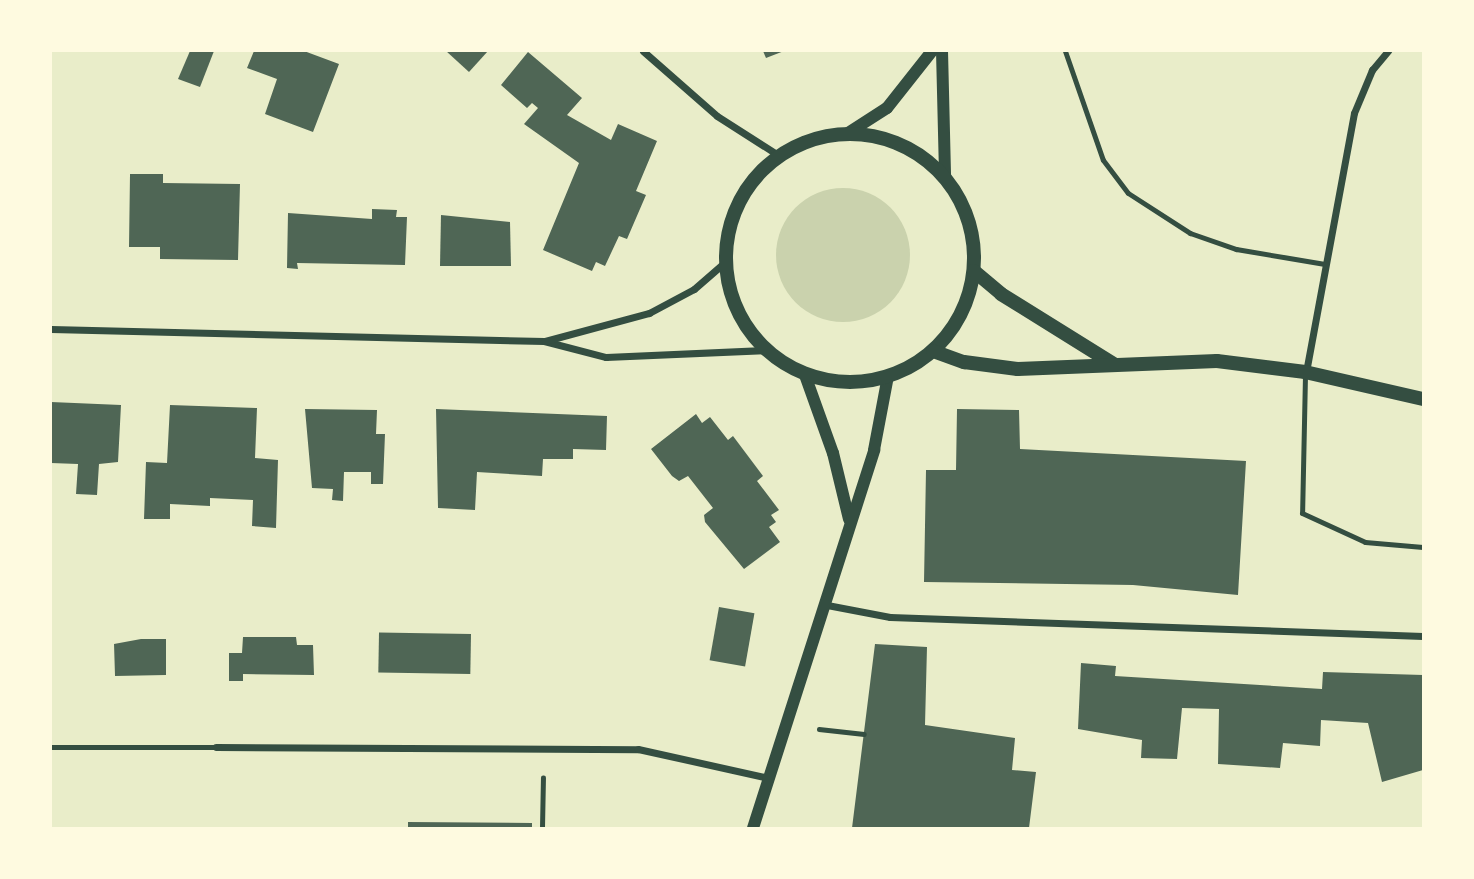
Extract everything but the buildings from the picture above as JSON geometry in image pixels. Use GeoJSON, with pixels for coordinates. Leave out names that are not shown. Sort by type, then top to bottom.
{"type":"FeatureCollection","features":[{"type":"Feature","properties":{"kind":"main road"},"geometry":{"type":"LineString","coordinates":[[848,133],[884,137],[918,153],[945,177],[963,206],[973,237],[974,271],[953,327],[933,351],[888,376],[860,383],[805,375],[765,350],[744,325],[729,295],[724,263],[730,222],[748,184],[778,155],[811,139],[848,133]]}},
{"type":"Feature","properties":{"kind":"main road"},"geometry":{"type":"LineString","coordinates":[[974,271],[1001,294],[1115,365]]}},
{"type":"Feature","properties":{"kind":"main road"},"geometry":{"type":"LineString","coordinates":[[933,351],[964,362],[1018,369],[1217,361],[1306,372],[1423,399]]}},
{"type":"Feature","properties":{"kind":"street"},"geometry":{"type":"LineString","coordinates":[[643,51],[717,116],[778,155]]}},
{"type":"Feature","properties":{"kind":"street"},"geometry":{"type":"LineString","coordinates":[[848,133],[887,108],[932,51]]}},
{"type":"Feature","properties":{"kind":"street"},"geometry":{"type":"LineString","coordinates":[[942,51],[945,177]]}},
{"type":"Feature","properties":{"kind":"street"},"geometry":{"type":"LineString","coordinates":[[1306,372],[1354,113],[1372,70],[1388,51]]}},
{"type":"Feature","properties":{"kind":"street"},"geometry":{"type":"LineString","coordinates":[[544,341],[649,313],[694,289],[724,263]]}},
{"type":"Feature","properties":{"kind":"street"},"geometry":{"type":"LineString","coordinates":[[51,329],[544,341],[606,357],[765,350]]}},
{"type":"Feature","properties":{"kind":"street"},"geometry":{"type":"LineString","coordinates":[[805,375],[833,453],[849,520]]}},
{"type":"Feature","properties":{"kind":"street"},"geometry":{"type":"LineString","coordinates":[[753,828],[827,605],[849,520],[874,450],[888,376]]}},
{"type":"Feature","properties":{"kind":"street"},"geometry":{"type":"LineString","coordinates":[[827,605],[890,617],[1423,636]]}},
{"type":"Feature","properties":{"kind":"street"},"geometry":{"type":"LineString","coordinates":[[216,747],[638,749],[769,779]]}},
{"type":"Feature","properties":{"kind":"lane"},"geometry":{"type":"LineString","coordinates":[[1065,51],[1103,160],[1128,193],[1190,233],[1236,249],[1325,264]]}},
{"type":"Feature","properties":{"kind":"lane"},"geometry":{"type":"LineString","coordinates":[[1306,372],[1303,513],[1365,542],[1423,547]]}},
{"type":"Feature","properties":{"kind":"lane"},"geometry":{"type":"LineString","coordinates":[[51,747],[216,747]]}},
{"type":"Feature","properties":{"kind":"path"},"geometry":{"type":"LineString","coordinates":[[787,725],[864,734]]}},
{"type":"Feature","properties":{"kind":"path"},"geometry":{"type":"LineString","coordinates":[[542,828],[543,749]]}},
{"type":"Feature","properties":{"kind":"green space"},"geometry":{"type":"Polygon","coordinates":[[[843,188],[869,193],[890,208],[905,229],[910,255],[905,281],[890,302],[869,317],[843,322],[817,317],[796,302],[781,281],[776,255],[781,229],[796,208],[817,193],[843,188]]]}}]}
